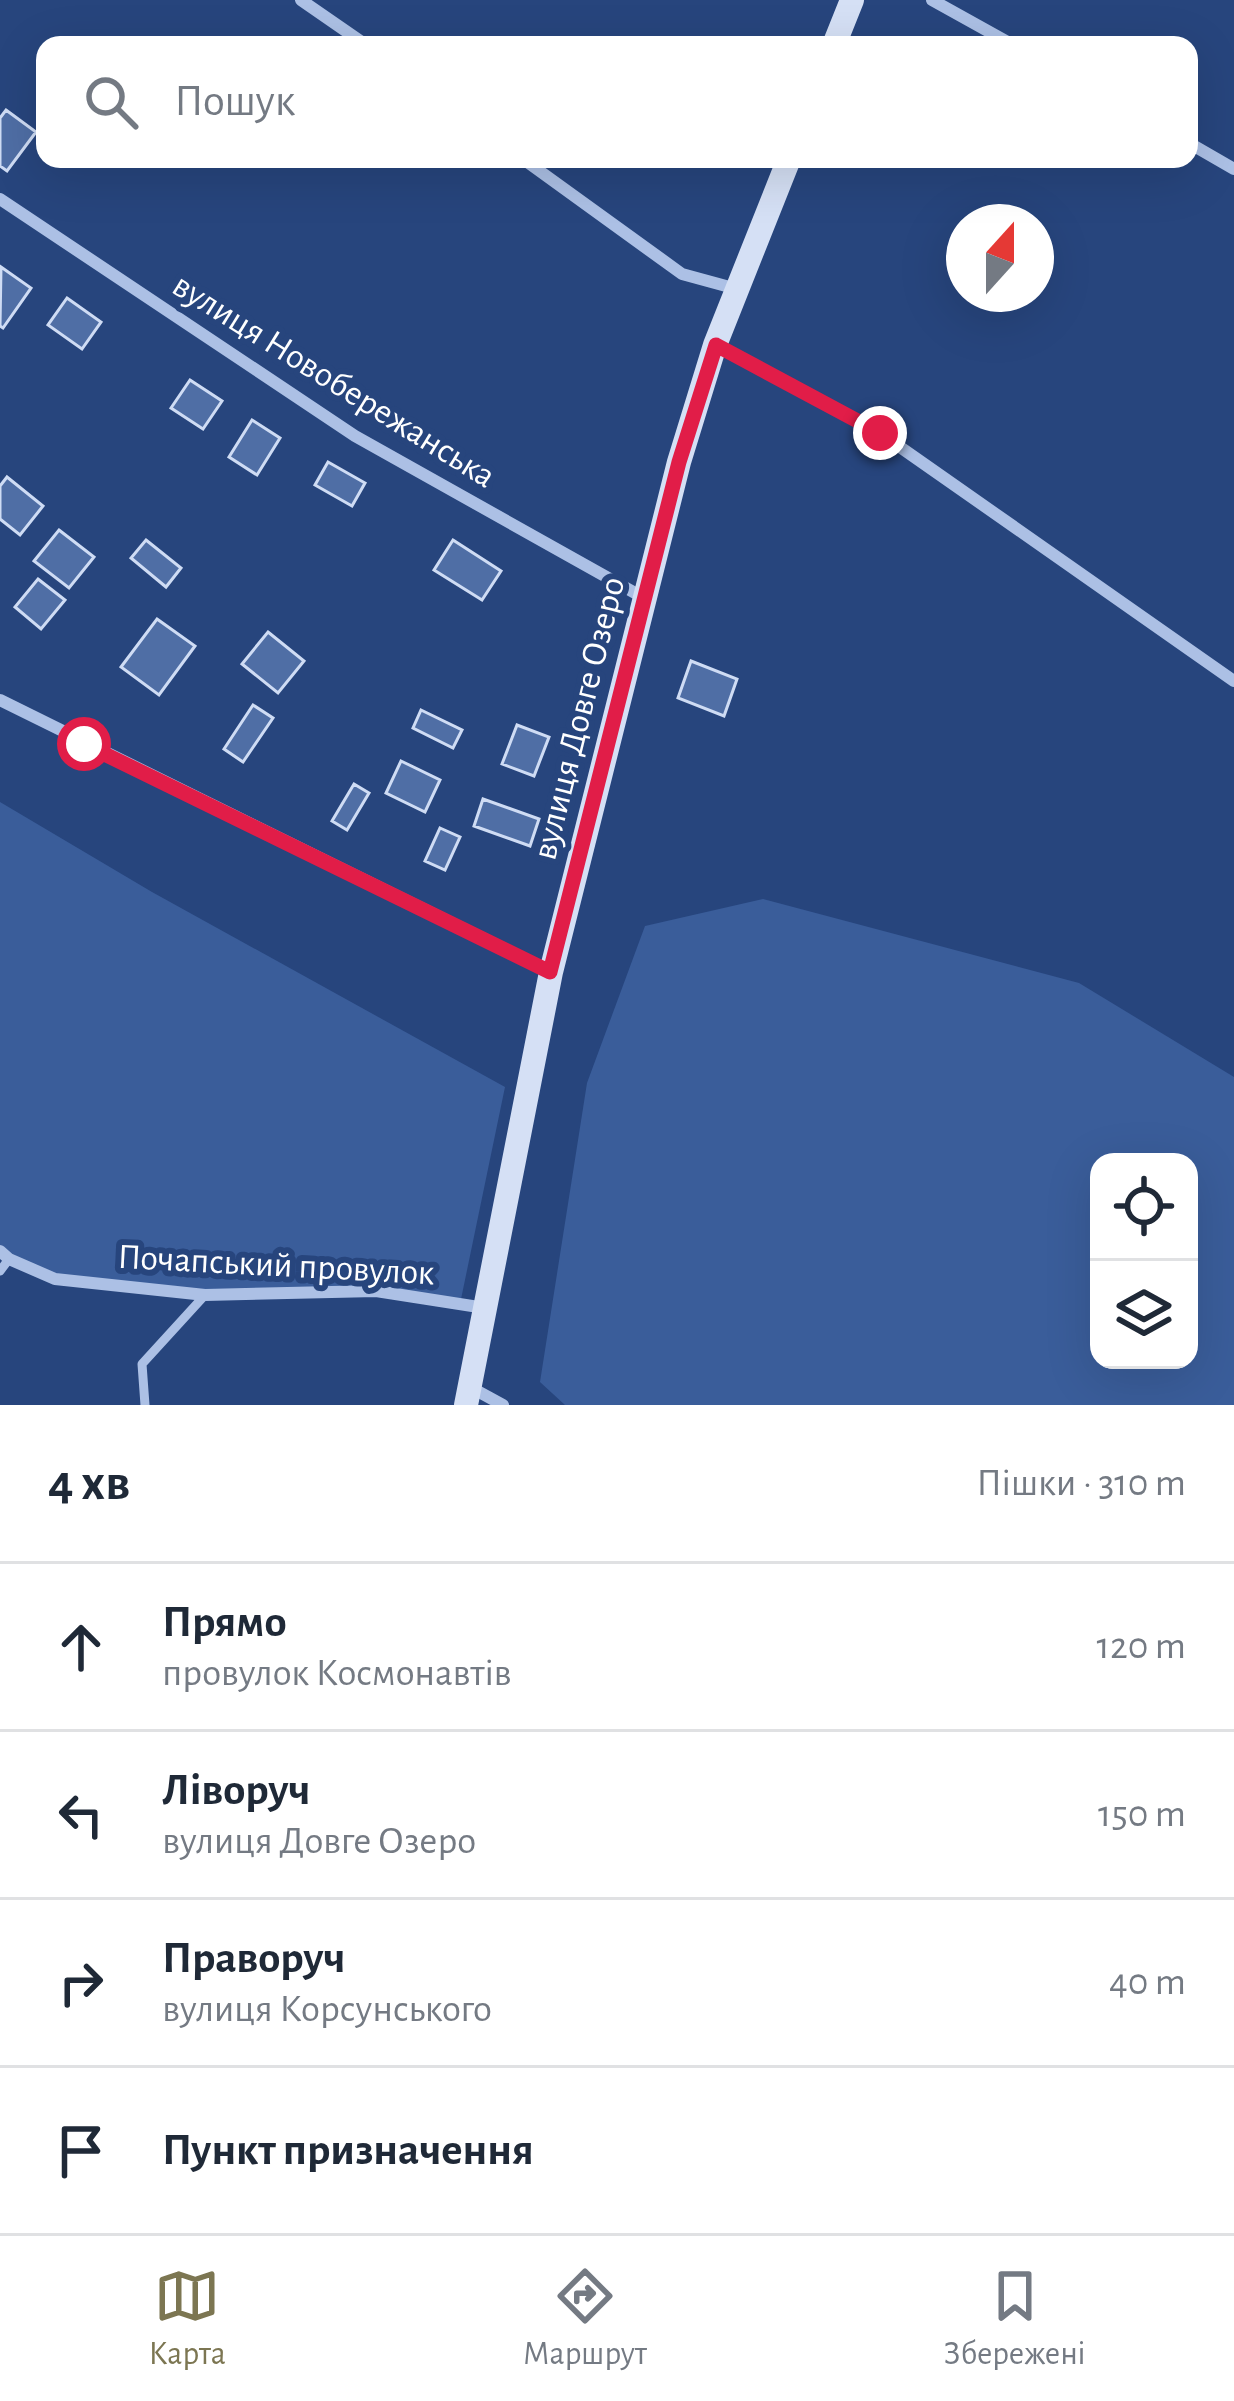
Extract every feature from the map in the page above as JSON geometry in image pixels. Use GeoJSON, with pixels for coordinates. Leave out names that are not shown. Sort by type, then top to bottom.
{"type":"FeatureCollection","features":[{"type":"Feature","properties":{"kind":"street"},"geometry":{"type":"LineString","coordinates":[[301,0],[353,36]]}},
{"type":"Feature","properties":{"kind":"street"},"geometry":{"type":"LineString","coordinates":[[838,36],[852,0]]}},
{"type":"Feature","properties":{"kind":"street"},"geometry":{"type":"LineString","coordinates":[[932,0],[997,36]]}},
{"type":"Feature","properties":{"kind":"street"},"geometry":{"type":"LineString","coordinates":[[1198,148],[1234,169]]}},
{"type":"Feature","properties":{"kind":"street"},"geometry":{"type":"LineString","coordinates":[[536,168],[682,274],[738,290]]}},
{"type":"Feature","properties":{"kind":"street","name":"вулиця Довге Озеро"},"geometry":{"type":"LineString","coordinates":[[467,1396],[550,972],[679,462],[716,345],[785,168]]}},
{"type":"Feature","properties":{"kind":"street","name":"вулиця Новобережанська"},"geometry":{"type":"LineString","coordinates":[[0,199],[355,436],[645,599]]}},
{"type":"Feature","properties":{"kind":"street"},"geometry":{"type":"LineString","coordinates":[[716,345],[880,433],[1234,681]]}},
{"type":"Feature","properties":{"kind":"street"},"geometry":{"type":"LineString","coordinates":[[0,700],[550,972]]}},
{"type":"Feature","properties":{"kind":"street","name":"Почапський провулок"},"geometry":{"type":"LineString","coordinates":[[3,1261],[55,1279],[205,1295],[376,1291],[485,1308]]}},
{"type":"Feature","properties":{"kind":"street"},"geometry":{"type":"LineString","coordinates":[[467,1396],[503,1405]]}},
{"type":"Feature","properties":{"kind":"lane"},"geometry":{"type":"LineString","coordinates":[[145,1405],[142,1364],[205,1295]]}},
{"type":"Feature","properties":{"kind":"shaded area"},"geometry":{"type":"Polygon","coordinates":[[[0,802],[152,892],[505,1087],[460,1304],[376,1291],[205,1295],[55,1279],[0,1251],[0,802]]]}},
{"type":"Feature","properties":{"kind":"shaded area"},"geometry":{"type":"Polygon","coordinates":[[[763,899],[1079,983],[1234,1077],[1234,1405],[565,1405],[540,1382],[587,1083],[645,926],[763,899]]]}},
{"type":"Feature","properties":{"kind":"building"},"geometry":{"type":"Polygon","coordinates":[[[6,110],[36,132],[7,171],[0,166],[0,118],[6,110]]]}},
{"type":"Feature","properties":{"kind":"building"},"geometry":{"type":"Polygon","coordinates":[[[1,267],[31,288],[3,328],[0,326],[1,267]]]}},
{"type":"Feature","properties":{"kind":"building"},"geometry":{"type":"Polygon","coordinates":[[[67,298],[101,322],[82,349],[48,325],[67,298]]]}},
{"type":"Feature","properties":{"kind":"building"},"geometry":{"type":"Polygon","coordinates":[[[190,380],[222,401],[203,429],[171,408],[190,380]]]}},
{"type":"Feature","properties":{"kind":"building"},"geometry":{"type":"Polygon","coordinates":[[[252,420],[280,438],[257,475],[229,457],[252,420]]]}},
{"type":"Feature","properties":{"kind":"building"},"geometry":{"type":"Polygon","coordinates":[[[328,462],[365,483],[352,506],[315,485],[328,462]]]}},
{"type":"Feature","properties":{"kind":"building"},"geometry":{"type":"Polygon","coordinates":[[[7,477],[43,506],[20,535],[0,519],[0,486],[7,477]]]}},
{"type":"Feature","properties":{"kind":"building"},"geometry":{"type":"Polygon","coordinates":[[[59,530],[94,557],[69,588],[34,561],[59,530]]]}},
{"type":"Feature","properties":{"kind":"building"},"geometry":{"type":"Polygon","coordinates":[[[146,540],[181,568],[166,587],[131,558],[146,540]]]}},
{"type":"Feature","properties":{"kind":"building"},"geometry":{"type":"Polygon","coordinates":[[[453,540],[501,571],[482,600],[434,570],[453,540]]]}},
{"type":"Feature","properties":{"kind":"building"},"geometry":{"type":"Polygon","coordinates":[[[38,579],[65,600],[41,629],[15,607],[38,579]]]}},
{"type":"Feature","properties":{"kind":"building"},"geometry":{"type":"Polygon","coordinates":[[[157,619],[195,646],[159,695],[121,667],[157,619]]]}},
{"type":"Feature","properties":{"kind":"building"},"geometry":{"type":"Polygon","coordinates":[[[268,632],[304,661],[278,693],[242,664],[268,632]]]}},
{"type":"Feature","properties":{"kind":"building"},"geometry":{"type":"Polygon","coordinates":[[[691,661],[737,679],[724,716],[678,698],[691,661]]]}},
{"type":"Feature","properties":{"kind":"building"},"geometry":{"type":"Polygon","coordinates":[[[253,705],[273,718],[243,762],[224,749],[253,705]]]}},
{"type":"Feature","properties":{"kind":"building"},"geometry":{"type":"Polygon","coordinates":[[[421,710],[462,730],[453,748],[413,728],[421,710]]]}},
{"type":"Feature","properties":{"kind":"building"},"geometry":{"type":"Polygon","coordinates":[[[517,725],[549,737],[534,776],[502,764],[517,725]]]}},
{"type":"Feature","properties":{"kind":"building"},"geometry":{"type":"Polygon","coordinates":[[[401,761],[440,780],[425,812],[386,793],[401,761]]]}},
{"type":"Feature","properties":{"kind":"building"},"geometry":{"type":"Polygon","coordinates":[[[354,784],[369,793],[347,830],[332,821],[354,784]]]}},
{"type":"Feature","properties":{"kind":"building"},"geometry":{"type":"Polygon","coordinates":[[[483,799],[539,819],[530,846],[474,826],[483,799]]]}},
{"type":"Feature","properties":{"kind":"building"},"geometry":{"type":"Polygon","coordinates":[[[440,828],[460,837],[445,870],[425,861],[440,828]]]}},
{"type":"Feature","properties":{"kind":"route"},"geometry":{"type":"LineString","coordinates":[[84,744],[550,972],[679,462],[716,345],[880,433]]}}]}
